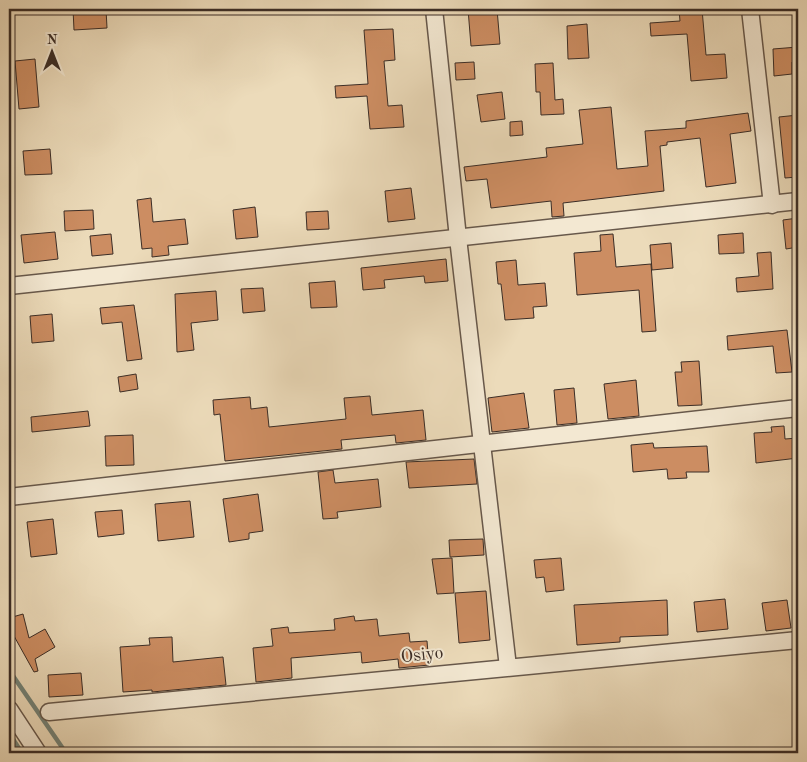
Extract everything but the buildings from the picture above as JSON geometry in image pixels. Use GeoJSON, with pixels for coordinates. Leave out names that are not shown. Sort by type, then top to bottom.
{"type":"FeatureCollection","features":[{"type":"Feature","properties":{"kind":"street"},"geometry":{"type":"LineString","coordinates":[[434,9],[458,238],[508,667]]}},
{"type":"Feature","properties":{"kind":"street"},"geometry":{"type":"LineString","coordinates":[[750,9],[772,205]]}},
{"type":"Feature","properties":{"kind":"street"},"geometry":{"type":"LineString","coordinates":[[9,286],[798,201]]}},
{"type":"Feature","properties":{"kind":"street"},"geometry":{"type":"LineString","coordinates":[[9,497],[798,408]]}},
{"type":"Feature","properties":{"kind":"street","name":"Osiyo"},"geometry":{"type":"LineString","coordinates":[[50,712],[798,640]]}},
{"type":"Feature","properties":{"kind":"street"},"geometry":{"type":"LineString","coordinates":[[9,709],[38,753]]}},
{"type":"Feature","properties":{"kind":"waterway"},"geometry":{"type":"LineString","coordinates":[[9,670],[66,753]]}},
{"type":"Feature","properties":{"kind":"waterway"},"geometry":{"type":"LineString","coordinates":[[9,733],[22,753]]}}]}
